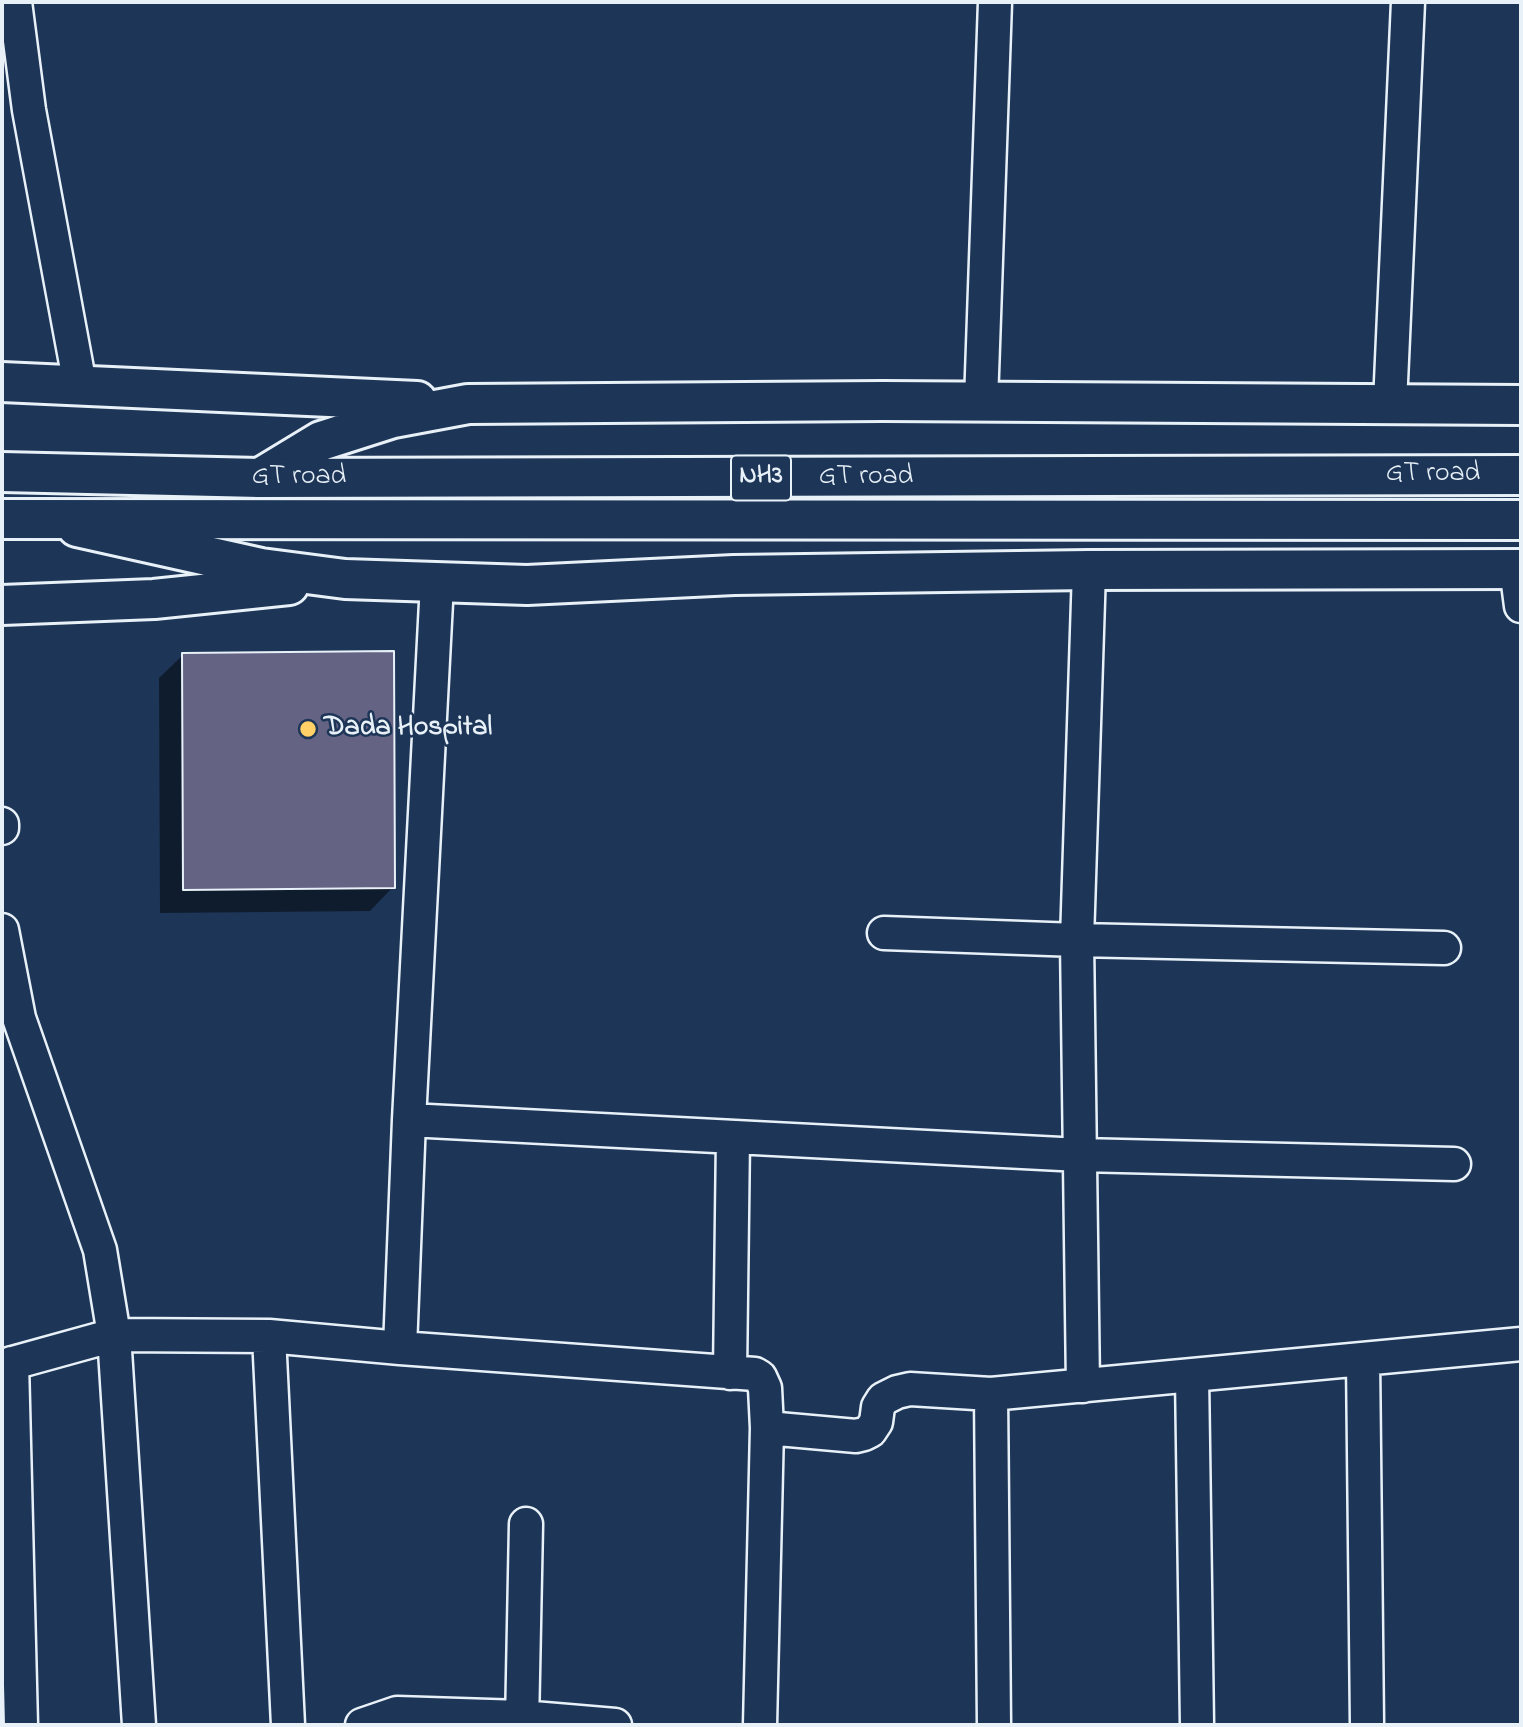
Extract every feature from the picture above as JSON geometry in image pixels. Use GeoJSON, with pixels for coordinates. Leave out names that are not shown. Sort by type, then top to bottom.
{"type":"FeatureCollection","features":[{"type":"Feature","properties":{"kind":"main road"},"geometry":{"type":"LineString","coordinates":[[2,382],[468,404],[574,401],[1521,405]]}},
{"type":"Feature","properties":{"kind":"main road"},"geometry":{"type":"LineString","coordinates":[[260,478],[321,441],[393,418],[468,404]]}},
{"type":"Feature","properties":{"kind":"main road","name":"GT road"},"geometry":{"type":"LineString","coordinates":[[2,472],[260,478],[1521,475]]}},
{"type":"Feature","properties":{"kind":"main road","name":"GT road"},"geometry":{"type":"LineString","coordinates":[[2,519],[1521,520]]}},
{"type":"Feature","properties":{"kind":"main road"},"geometry":{"type":"LineString","coordinates":[[39,519],[261,568],[345,579],[437,583],[527,585],[734,575],[1089,570],[1518,568]]}},
{"type":"Feature","properties":{"kind":"main road"},"geometry":{"type":"LineString","coordinates":[[2,605],[154,599],[345,579]]}},
{"type":"Feature","properties":{"kind":"street"},"geometry":{"type":"LineString","coordinates":[[15,2],[29,110],[79,385]]}},
{"type":"Feature","properties":{"kind":"street"},"geometry":{"type":"LineString","coordinates":[[981,402],[995,2]]}},
{"type":"Feature","properties":{"kind":"street"},"geometry":{"type":"LineString","coordinates":[[1390,404],[1408,2]]}},
{"type":"Feature","properties":{"kind":"street"},"geometry":{"type":"LineString","coordinates":[[1518,568],[1521,606]]}},
{"type":"Feature","properties":{"kind":"street"},"geometry":{"type":"LineString","coordinates":[[1083,1386],[1077,940],[1089,570]]}},
{"type":"Feature","properties":{"kind":"street"},"geometry":{"type":"LineString","coordinates":[[400,1348],[437,583]]}},
{"type":"Feature","properties":{"kind":"street"},"geometry":{"type":"LineString","coordinates":[[2,930],[19,1018],[100,1250],[114,1335],[139,1725]]}},
{"type":"Feature","properties":{"kind":"street"},"geometry":{"type":"LineString","coordinates":[[884,933],[1444,948]]}},
{"type":"Feature","properties":{"kind":"street"},"geometry":{"type":"LineString","coordinates":[[409,1120],[1080,1155],[1454,1164]]}},
{"type":"Feature","properties":{"kind":"street"},"geometry":{"type":"LineString","coordinates":[[730,1373],[733,1137]]}},
{"type":"Feature","properties":{"kind":"street"},"geometry":{"type":"LineString","coordinates":[[21,1725],[7,1364],[114,1335],[270,1336],[755,1374],[764,1381],[767,1428],[760,1725]]}},
{"type":"Feature","properties":{"kind":"street"},"geometry":{"type":"LineString","coordinates":[[270,1336],[288,1725]]}},
{"type":"Feature","properties":{"kind":"street"},"geometry":{"type":"LineString","coordinates":[[767,1428],[856,1436],[870,1431],[876,1422],[878,1407],[883,1399],[910,1389],[991,1394],[1521,1344]]}},
{"type":"Feature","properties":{"kind":"street"},"geometry":{"type":"LineString","coordinates":[[1363,1359],[1367,1725]]}},
{"type":"Feature","properties":{"kind":"street"},"geometry":{"type":"LineString","coordinates":[[1192,1375],[1197,1725]]}},
{"type":"Feature","properties":{"kind":"street"},"geometry":{"type":"LineString","coordinates":[[991,1394],[994,1725]]}},
{"type":"Feature","properties":{"kind":"street"},"geometry":{"type":"LineString","coordinates":[[522,1721],[526,1524]]}},
{"type":"Feature","properties":{"kind":"street"},"geometry":{"type":"LineString","coordinates":[[362,1725],[396,1719],[615,1725]]}},
{"type":"Feature","properties":{"kind":"building"},"geometry":{"type":"Polygon","coordinates":[[[394,651],[395,888],[183,890],[182,653],[394,651]]]}},
{"type":"Feature","properties":{"kind":"place","name":"Dada Hospital"},"geometry":{"type":"Point","coordinates":[308,729]}}]}
